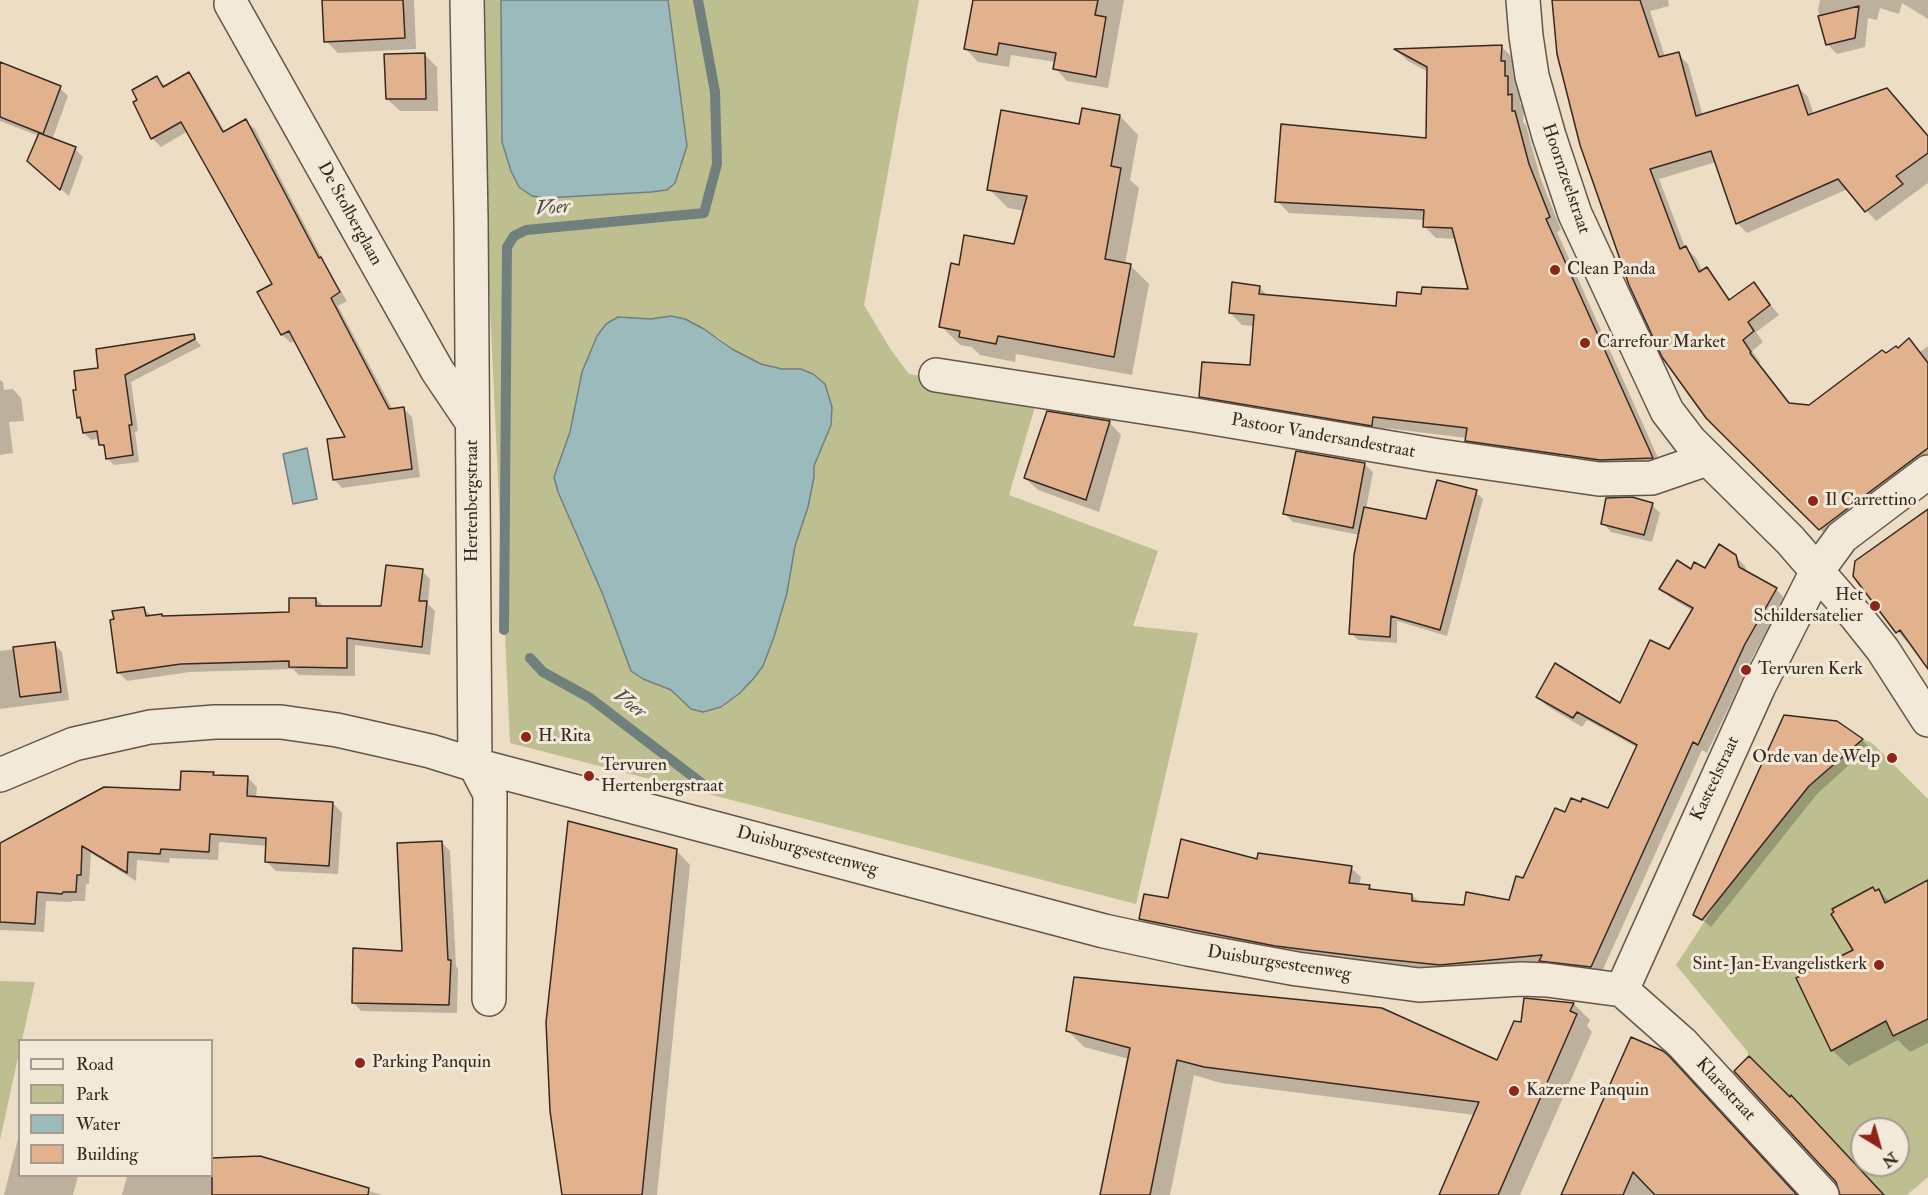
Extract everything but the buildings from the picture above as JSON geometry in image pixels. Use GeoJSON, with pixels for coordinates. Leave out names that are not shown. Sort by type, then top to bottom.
{"type":"FeatureCollection","features":[{"type":"Feature","properties":{"kind":"street","name":"Hertenbergstraat"},"geometry":{"type":"LineString","coordinates":[[467,0],[475,765],[490,794],[489,999]]}},
{"type":"Feature","properties":{"kind":"street","name":"Hoornzeelstraat"},"geometry":{"type":"LineString","coordinates":[[1523,0],[1532,76],[1575,214],[1667,411],[1707,459],[1790,540],[1817,571],[1883,650],[1928,720]]}},
{"type":"Feature","properties":{"kind":"street","name":"De Stolberglaan"},"geometry":{"type":"LineString","coordinates":[[231,4],[431,360],[472,422]]}},
{"type":"Feature","properties":{"kind":"street","name":"Pastoor Vandersandestraat"},"geometry":{"type":"LineString","coordinates":[[936,375],[1433,455],[1599,479],[1652,478],[1707,459]]}},
{"type":"Feature","properties":{"kind":"street","name":"Kasteelstraat"},"geometry":{"type":"LineString","coordinates":[[1622,990],[1759,686],[1817,571],[1842,537],[1928,471]]}},
{"type":"Feature","properties":{"kind":"street","name":"Duisburgsesteenweg"},"geometry":{"type":"LineString","coordinates":[[0,775],[74,744],[150,727],[215,722],[281,722],[337,730],[430,751],[475,765],[1104,931],[1248,960],[1419,985],[1530,979],[1622,990]]}},
{"type":"Feature","properties":{"kind":"street","name":"Klarastraat"},"geometry":{"type":"LineString","coordinates":[[1622,990],[1682,1043],[1822,1195]]}},
{"type":"Feature","properties":{"kind":"green space"},"geometry":{"type":"Polygon","coordinates":[[[476,0],[501,0],[502,142],[511,171],[520,187],[545,198],[573,196],[687,146],[668,0],[919,0],[864,305],[891,350],[909,374],[1039,393],[1009,495],[1158,551],[1133,626],[1198,633],[1136,904],[510,743],[476,0]],[[671,316],[651,319],[618,317],[582,371],[570,432],[554,477],[558,492],[603,595],[631,671],[643,679],[671,690],[691,709],[754,678],[763,666],[787,593],[795,546],[808,507],[814,466],[831,425],[801,369],[782,369],[761,364],[732,349],[719,338],[685,319],[671,316]]]}},
{"type":"Feature","properties":{"kind":"green space"},"geometry":{"type":"Polygon","coordinates":[[[1863,739],[1872,743],[1928,799],[1928,1177],[1907,1195],[1884,1195],[1867,1177],[1910,1177],[1910,1117],[1850,1117],[1850,1158],[1792,1096],[1790,1097],[1749,1056],[1676,965],[1720,898],[1794,805],[1817,762],[1863,739]]]}},
{"type":"Feature","properties":{"kind":"green space"},"geometry":{"type":"Polygon","coordinates":[[[0,981],[35,982],[22,1039],[18,1039],[18,1058],[0,1140],[0,981]]]}},
{"type":"Feature","properties":{"kind":"water"},"geometry":{"type":"Polygon","coordinates":[[[501,0],[668,0],[687,146],[675,183],[667,190],[651,192],[545,198],[532,196],[519,187],[511,171],[502,142],[501,0]]]}},
{"type":"Feature","properties":{"kind":"water"},"geometry":{"type":"Polygon","coordinates":[[[671,316],[685,319],[704,329],[732,349],[761,364],[782,369],[801,369],[813,374],[825,384],[832,407],[831,425],[814,466],[808,507],[795,546],[787,593],[763,666],[740,693],[721,707],[703,712],[691,709],[671,690],[643,679],[631,671],[603,595],[558,492],[554,477],[570,432],[582,372],[597,336],[606,324],[618,317],[651,319],[671,316]]]}},
{"type":"Feature","properties":{"kind":"water"},"geometry":{"type":"Polygon","coordinates":[[[307,448],[317,499],[293,504],[283,454],[307,448]]]}},
{"type":"Feature","properties":{"kind":"waterway","name":"Voer"},"geometry":{"type":"LineString","coordinates":[[504,630],[507,247],[514,236],[526,230],[704,213],[717,164],[715,92],[698,0]]}},
{"type":"Feature","properties":{"kind":"waterway","name":"Voer"},"geometry":{"type":"LineString","coordinates":[[530,658],[543,672],[590,698],[704,785]]}},
{"type":"Feature","properties":{"kind":"place","name":"Clean Panda"},"geometry":{"type":"Point","coordinates":[1555,270]}},
{"type":"Feature","properties":{"kind":"place","name":"Carrefour Market"},"geometry":{"type":"Point","coordinates":[1585,343]}},
{"type":"Feature","properties":{"kind":"place","name":"Il Carrettino"},"geometry":{"type":"Point","coordinates":[1813,501]}},
{"type":"Feature","properties":{"kind":"place","name":"Het Schildersatelier"},"geometry":{"type":"Point","coordinates":[1875,606]}},
{"type":"Feature","properties":{"kind":"place","name":"Tervuren Kerk"},"geometry":{"type":"Point","coordinates":[1746,670]}},
{"type":"Feature","properties":{"kind":"place","name":"H. Rita"},"geometry":{"type":"Point","coordinates":[526,737]}},
{"type":"Feature","properties":{"kind":"place","name":"Orde van de Welp"},"geometry":{"type":"Point","coordinates":[1892,758]}},
{"type":"Feature","properties":{"kind":"place","name":"Tervuren Hertenbergstraat"},"geometry":{"type":"Point","coordinates":[589,776]}},
{"type":"Feature","properties":{"kind":"place","name":"Sint-Jan-Evangelistkerk"},"geometry":{"type":"Point","coordinates":[1879,965]}},
{"type":"Feature","properties":{"kind":"place","name":"Parking Panquin"},"geometry":{"type":"Point","coordinates":[360,1063]}},
{"type":"Feature","properties":{"kind":"place","name":"Kazerne Panquin"},"geometry":{"type":"Point","coordinates":[1514,1091]}}]}
